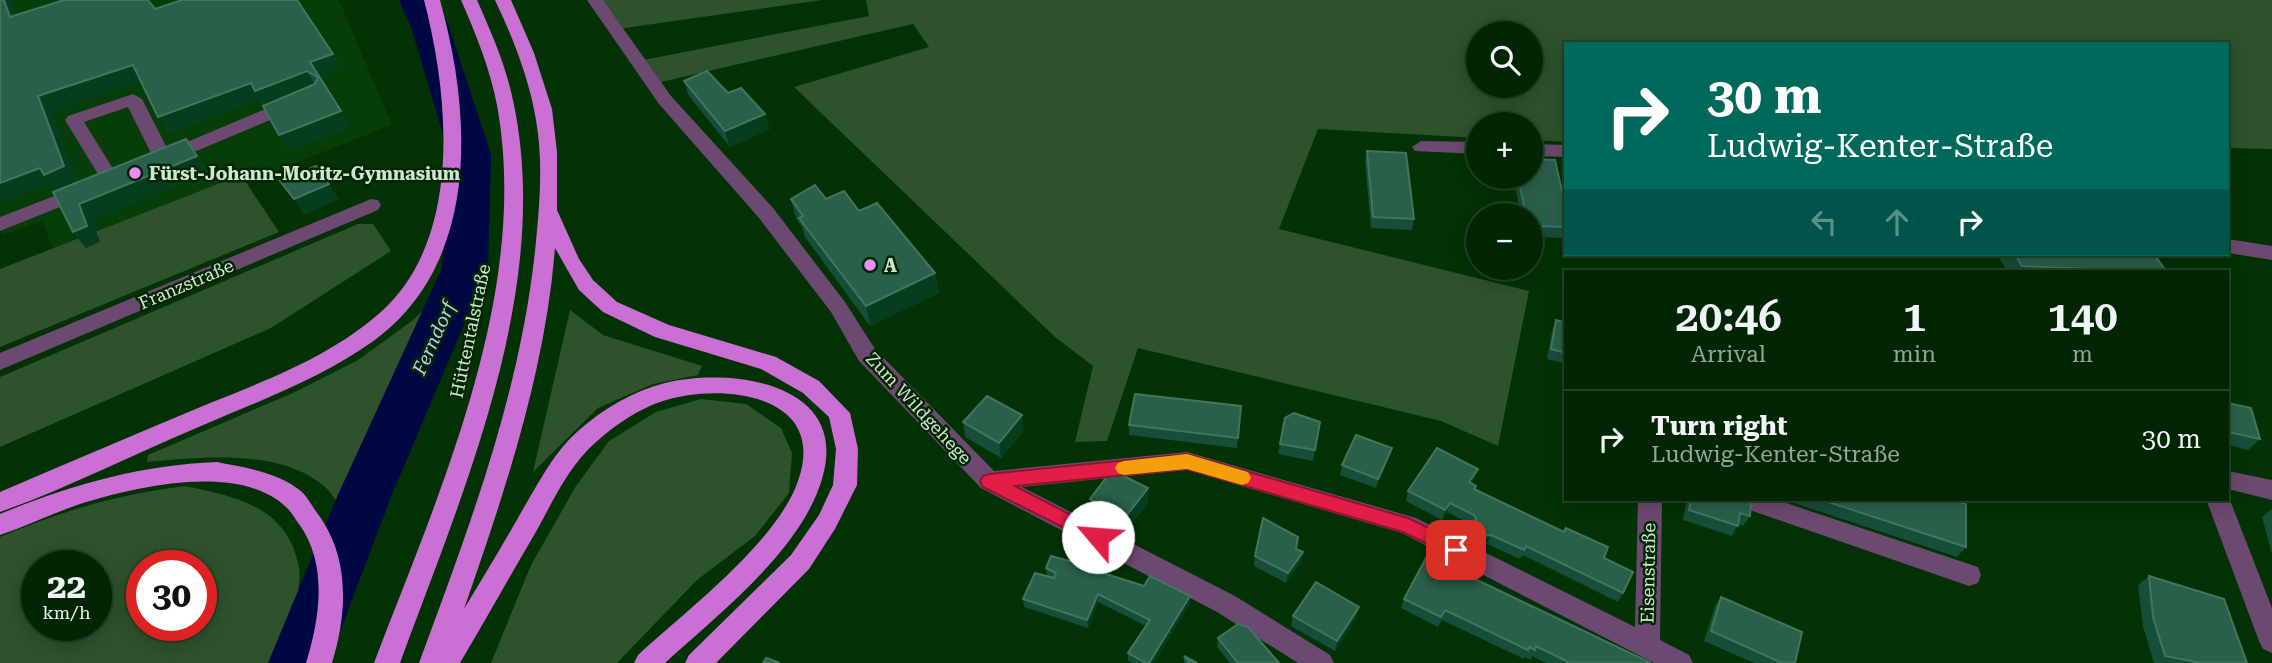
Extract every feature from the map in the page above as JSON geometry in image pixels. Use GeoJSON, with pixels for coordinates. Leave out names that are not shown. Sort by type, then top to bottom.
{"type":"FeatureCollection","features":[{"type":"Feature","properties":{"kind":"highway"},"geometry":{"type":"LineString","coordinates":[[0,502],[258,391],[331,356],[390,315],[410,292],[433,250],[443,221],[452,132],[447,58],[432,0]]}},
{"type":"Feature","properties":{"kind":"highway","name":"Hüttentalstraße"},"geometry":{"type":"LineString","coordinates":[[387,663],[457,473],[483,393],[499,323],[507,267],[513,214],[508,118],[485,35],[469,0]]}},
{"type":"Feature","properties":{"kind":"highway"},"geometry":{"type":"LineString","coordinates":[[432,663],[500,472],[524,389],[538,316],[548,208],[548,154],[544,111],[533,72],[503,0]]}},
{"type":"Feature","properties":{"kind":"highway"},"geometry":{"type":"LineString","coordinates":[[548,208],[570,261],[586,285],[610,307],[662,331],[768,363],[811,387],[839,414],[848,450],[845,485],[827,523],[800,562],[698,663]]}},
{"type":"Feature","properties":{"kind":"highway"},"geometry":{"type":"LineString","coordinates":[[446,663],[556,475],[583,439],[616,414],[665,391],[707,384],[744,385],[794,405],[812,426],[817,453],[811,482],[790,520],[754,561],[647,663]]}},
{"type":"Feature","properties":{"kind":"highway"},"geometry":{"type":"LineString","coordinates":[[0,525],[80,492],[122,480],[167,473],[203,472],[260,481],[290,494],[313,520],[327,551],[331,598],[319,663]]}},
{"type":"Feature","properties":{"kind":"street","name":"Zum Wildgehege"},"geometry":{"type":"LineString","coordinates":[[595,0],[665,100],[766,213],[806,265],[838,307],[867,355],[989,481],[1226,604],[1321,663]]}},
{"type":"Feature","properties":{"kind":"street"},"geometry":{"type":"LineString","coordinates":[[0,224],[117,177],[74,120],[133,99],[156,162],[316,94]]}},
{"type":"Feature","properties":{"kind":"street"},"geometry":{"type":"LineString","coordinates":[[1422,147],[1466,148]]}},
{"type":"Feature","properties":{"kind":"street"},"geometry":{"type":"LineString","coordinates":[[1543,150],[1564,151]]}},
{"type":"Feature","properties":{"kind":"street","name":"Franzstraße"},"geometry":{"type":"LineString","coordinates":[[0,362],[371,205]]}},
{"type":"Feature","properties":{"kind":"street"},"geometry":{"type":"LineString","coordinates":[[2229,246],[2272,253]]}},
{"type":"Feature","properties":{"kind":"street"},"geometry":{"type":"LineString","coordinates":[[989,481],[1187,461],[1408,526],[1679,663]]}},
{"type":"Feature","properties":{"kind":"street"},"geometry":{"type":"LineString","coordinates":[[2229,480],[2272,490]]}},
{"type":"Feature","properties":{"kind":"street","name":"Eisenstraße"},"geometry":{"type":"LineString","coordinates":[[1647,647],[1650,501]]}},
{"type":"Feature","properties":{"kind":"street"},"geometry":{"type":"LineString","coordinates":[[1752,501],[1969,575]]}},
{"type":"Feature","properties":{"kind":"street"},"geometry":{"type":"LineString","coordinates":[[2219,501],[2272,641]]}},
{"type":"Feature","properties":{"kind":"shaded area","name":"Fürst-Johann-Moritz-Gymnasium"},"geometry":{"type":"Polygon","coordinates":[[[0,0],[339,0],[392,125],[56,257],[42,221],[3,235],[0,228],[0,0]]]}},
{"type":"Feature","properties":{"kind":"shaded area"},"geometry":{"type":"Polygon","coordinates":[[[590,0],[822,0],[618,29],[590,0]]]}},
{"type":"Feature","properties":{"kind":"shaded area"},"geometry":{"type":"Polygon","coordinates":[[[866,0],[2272,0],[2272,149],[2229,148],[2229,42],[1564,42],[1564,142],[1543,141],[1543,112],[1466,112],[1466,137],[1318,129],[1279,229],[1466,275],[1466,280],[1485,280],[1529,291],[1498,446],[1441,421],[1138,348],[1107,441],[1075,442],[1093,366],[1055,337],[794,87],[929,47],[913,24],[648,85],[633,62],[869,16],[866,0]]]}},
{"type":"Feature","properties":{"kind":"shaded area"},"geometry":{"type":"Polygon","coordinates":[[[241,175],[279,232],[0,347],[0,269],[241,175]]]}},
{"type":"Feature","properties":{"kind":"shaded area"},"geometry":{"type":"Polygon","coordinates":[[[358,224],[373,224],[391,251],[271,328],[0,447],[0,377],[358,224]]]}},
{"type":"Feature","properties":{"kind":"shaded area"},"geometry":{"type":"Polygon","coordinates":[[[448,287],[344,512],[324,486],[302,472],[282,465],[260,460],[213,457],[147,462],[148,455],[295,392],[358,360],[413,320],[448,287]]]}},
{"type":"Feature","properties":{"kind":"shaded area"},"geometry":{"type":"Polygon","coordinates":[[[570,310],[603,335],[702,366],[698,375],[653,384],[598,408],[533,472],[570,310]]]}},
{"type":"Feature","properties":{"kind":"shaded area"},"geometry":{"type":"Polygon","coordinates":[[[701,399],[746,404],[781,428],[792,453],[789,493],[755,536],[697,580],[617,663],[491,663],[531,565],[576,486],[609,441],[656,412],[701,399]]]}},
{"type":"Feature","properties":{"kind":"shaded area"},"geometry":{"type":"Polygon","coordinates":[[[185,486],[223,495],[257,508],[271,517],[283,530],[293,546],[299,567],[287,663],[0,663],[0,537],[46,519],[136,494],[185,486]]]}},
{"type":"Feature","properties":{"kind":"building"},"geometry":{"type":"Polygon","coordinates":[[[0,0],[4,0],[10,17],[64,0],[148,0],[155,9],[182,0],[297,0],[333,54],[310,62],[341,111],[279,135],[263,106],[315,84],[318,77],[307,71],[255,91],[251,83],[158,117],[133,65],[38,96],[64,166],[44,175],[40,168],[0,183],[0,0]]]}},
{"type":"Feature","properties":{"kind":"building"},"geometry":{"type":"Polygon","coordinates":[[[707,71],[728,93],[741,88],[765,114],[725,131],[684,81],[707,71]]]}},
{"type":"Feature","properties":{"kind":"building"},"geometry":{"type":"Polygon","coordinates":[[[186,139],[197,156],[79,204],[87,226],[73,232],[53,192],[186,139]]]}},
{"type":"Feature","properties":{"kind":"building"},"geometry":{"type":"Polygon","coordinates":[[[1367,151],[1406,153],[1414,219],[1373,217],[1367,151]]]}},
{"type":"Feature","properties":{"kind":"building"},"geometry":{"type":"Polygon","coordinates":[[[1543,160],[1555,160],[1564,200],[1564,227],[1543,226],[1543,203],[1523,203],[1521,189],[1543,189],[1543,160]]]}},
{"type":"Feature","properties":{"kind":"building"},"geometry":{"type":"Polygon","coordinates":[[[316,166],[329,184],[294,199],[280,181],[316,166]]]}},
{"type":"Feature","properties":{"kind":"building","name":"A"},"geometry":{"type":"Polygon","coordinates":[[[815,185],[826,199],[844,191],[859,211],[877,203],[935,273],[866,306],[799,218],[803,216],[791,199],[815,185]]]}},
{"type":"Feature","properties":{"kind":"building"},"geometry":{"type":"Polygon","coordinates":[[[2016,256],[2155,256],[2165,270],[2111,270],[2022,266],[2016,256]]]}},
{"type":"Feature","properties":{"kind":"building"},"geometry":{"type":"Polygon","coordinates":[[[1556,320],[1564,322],[1564,352],[1551,349],[1556,320]]]}},
{"type":"Feature","properties":{"kind":"building"},"geometry":{"type":"Polygon","coordinates":[[[1135,394],[1241,406],[1238,438],[1129,425],[1135,394]]]}},
{"type":"Feature","properties":{"kind":"building"},"geometry":{"type":"Polygon","coordinates":[[[987,396],[1022,415],[999,443],[963,422],[987,396]]]}},
{"type":"Feature","properties":{"kind":"building"},"geometry":{"type":"Polygon","coordinates":[[[2229,403],[2251,408],[2260,439],[2229,432],[2229,403]]]}},
{"type":"Feature","properties":{"kind":"building"},"geometry":{"type":"Polygon","coordinates":[[[1294,413],[1320,422],[1315,450],[1280,444],[1285,418],[1294,413]]]}},
{"type":"Feature","properties":{"kind":"building"},"geometry":{"type":"Polygon","coordinates":[[[1356,435],[1392,448],[1378,479],[1342,465],[1356,435]]]}},
{"type":"Feature","properties":{"kind":"building"},"geometry":{"type":"Polygon","coordinates":[[[1437,448],[1478,469],[1469,482],[1476,486],[1474,489],[1564,532],[1566,528],[1608,547],[1604,558],[1633,572],[1623,593],[1526,546],[1524,550],[1491,535],[1484,536],[1474,515],[1450,503],[1445,510],[1408,491],[1437,448]]]}},
{"type":"Feature","properties":{"kind":"building"},"geometry":{"type":"Polygon","coordinates":[[[1112,470],[1148,488],[1124,519],[1090,499],[1112,470]]]}},
{"type":"Feature","properties":{"kind":"building"},"geometry":{"type":"Polygon","coordinates":[[[1691,501],[1751,501],[1750,516],[1740,513],[1738,526],[1689,510],[1691,501]]]}},
{"type":"Feature","properties":{"kind":"building"},"geometry":{"type":"Polygon","coordinates":[[[1825,501],[1956,501],[1966,504],[1966,547],[1825,501]]]}},
{"type":"Feature","properties":{"kind":"building"},"geometry":{"type":"Polygon","coordinates":[[[1263,518],[1298,537],[1296,549],[1303,552],[1288,573],[1255,556],[1263,518]]]}},
{"type":"Feature","properties":{"kind":"building"},"geometry":{"type":"Polygon","coordinates":[[[1051,556],[1107,571],[1106,574],[1144,586],[1150,576],[1190,596],[1149,663],[1128,653],[1150,620],[1098,594],[1087,620],[1023,599],[1035,573],[1054,578],[1056,573],[1046,568],[1051,556]]]}},
{"type":"Feature","properties":{"kind":"building"},"geometry":{"type":"Polygon","coordinates":[[[1427,556],[1651,663],[1570,663],[1536,646],[1535,650],[1529,647],[1528,650],[1445,610],[1441,617],[1404,599],[1427,556]]]}},
{"type":"Feature","properties":{"kind":"building"},"geometry":{"type":"Polygon","coordinates":[[[2149,576],[2224,599],[2247,663],[2202,663],[2165,656],[2153,617],[2149,576]]]}},
{"type":"Feature","properties":{"kind":"building"},"geometry":{"type":"Polygon","coordinates":[[[1316,582],[1359,607],[1337,641],[1293,616],[1316,582]]]}},
{"type":"Feature","properties":{"kind":"building"},"geometry":{"type":"Polygon","coordinates":[[[1721,597],[1802,632],[1795,663],[1782,663],[1711,631],[1721,597]]]}},
{"type":"Feature","properties":{"kind":"building"},"geometry":{"type":"Polygon","coordinates":[[[1238,624],[1248,627],[1279,663],[1238,663],[1218,638],[1238,624]]]}},
{"type":"Feature","properties":{"kind":"building"},"geometry":{"type":"Polygon","coordinates":[[[766,658],[780,663],[763,663],[766,658]]]}},
{"type":"Feature","properties":{"kind":"waterway","name":"Ferndorf"},"geometry":{"type":"LineString","coordinates":[[298,663],[364,497],[465,268],[470,154],[430,27],[418,0]]}},
{"type":"Feature","properties":{"kind":"slow traffic"},"geometry":{"type":"LineString","coordinates":[[1124,468],[1187,461],[1242,478]]}},
{"type":"Feature","properties":{"kind":"place","name":"Fürst-Johann-Moritz-Gymnasium"},"geometry":{"type":"Point","coordinates":[135,173]}},
{"type":"Feature","properties":{"kind":"place","name":"A"},"geometry":{"type":"Point","coordinates":[870,265]}},
{"type":"Feature","properties":{"kind":"route"},"geometry":{"type":"LineString","coordinates":[[1098,537],[989,481],[1187,461],[1408,526],[1456,550]]}}]}
